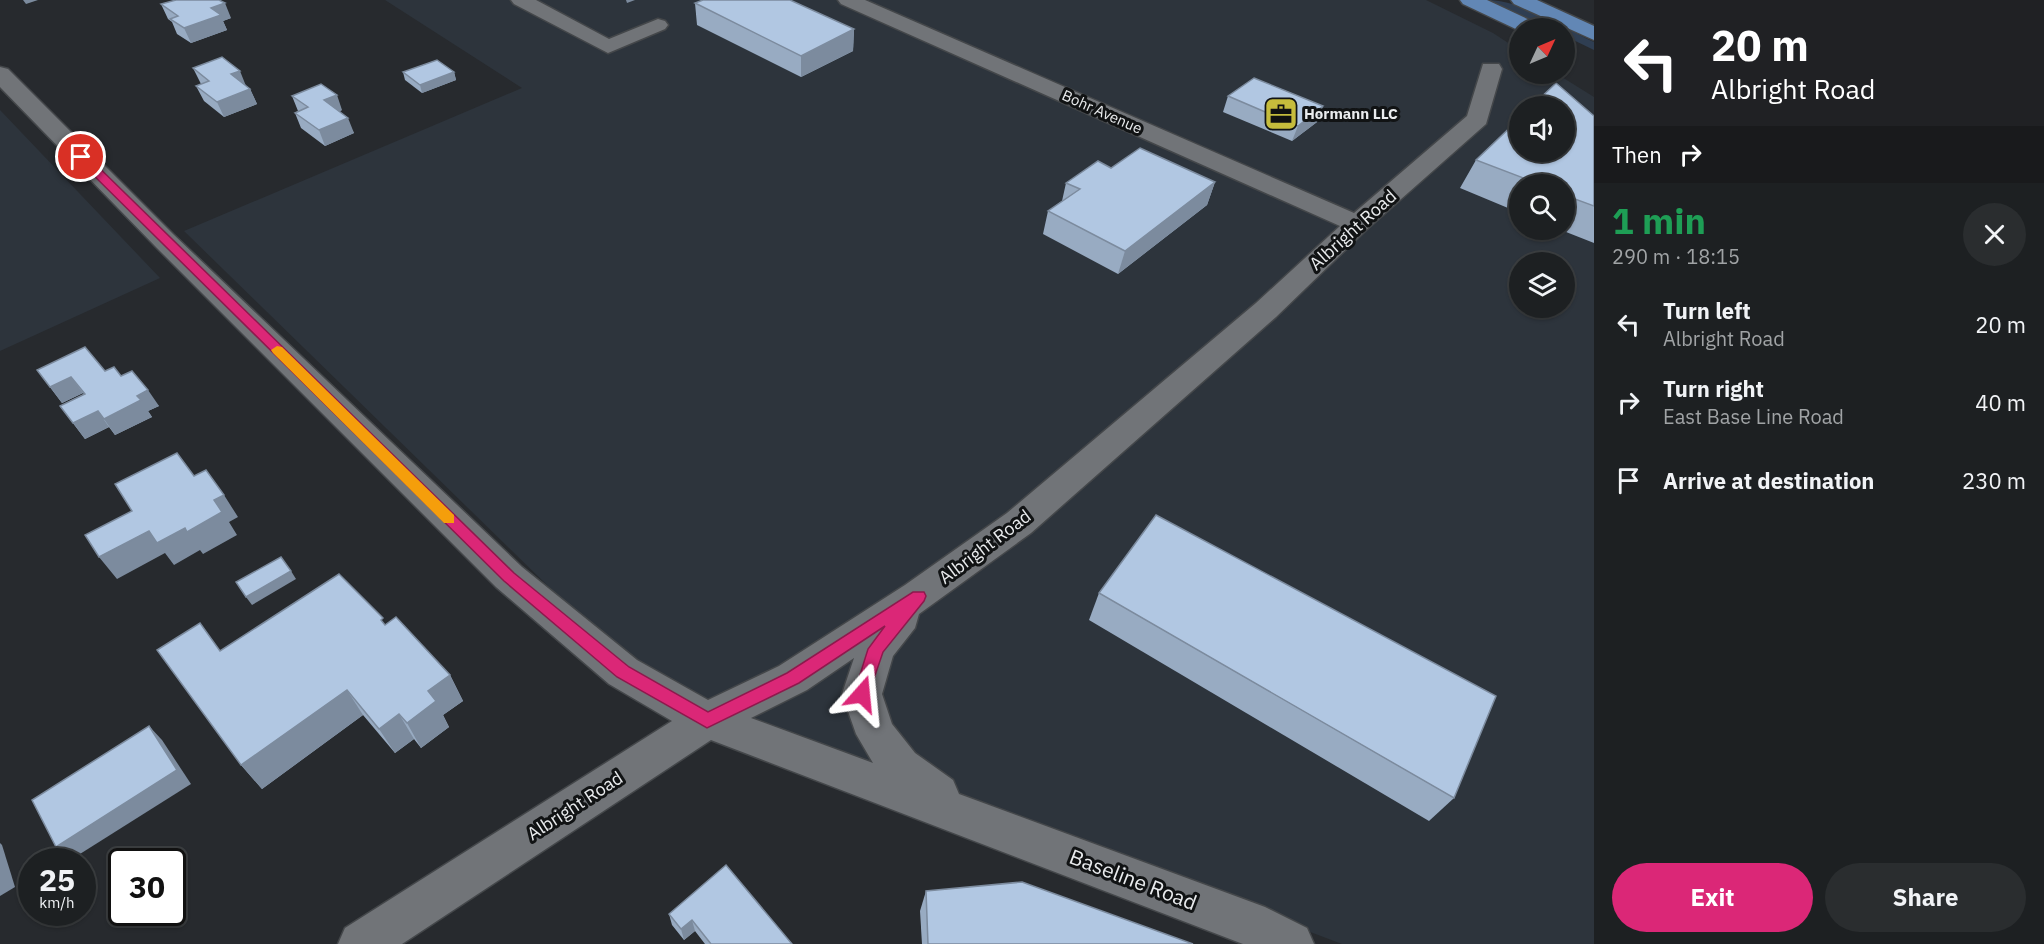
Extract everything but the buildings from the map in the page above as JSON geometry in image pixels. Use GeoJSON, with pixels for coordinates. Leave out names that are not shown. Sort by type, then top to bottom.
{"type":"FeatureCollection","features":[{"type":"Feature","properties":{"kind":"main road"},"geometry":{"type":"LineString","coordinates":[[1470,0],[1509,18]]}},
{"type":"Feature","properties":{"kind":"main road"},"geometry":{"type":"LineString","coordinates":[[1521,0],[1594,34]]}},
{"type":"Feature","properties":{"kind":"street"},"geometry":{"type":"LineString","coordinates":[[521,0],[608,47],[658,26]]}},
{"type":"Feature","properties":{"kind":"street","name":"Bohr Avenue"},"geometry":{"type":"LineString","coordinates":[[848,0],[1357,224]]}},
{"type":"Feature","properties":{"kind":"street","name":"Albright Road"},"geometry":{"type":"LineString","coordinates":[[361,944],[707,720],[793,678],[918,596],[1019,523],[1266,310],[1357,224],[1478,119],[1491,69]]}},
{"type":"Feature","properties":{"kind":"street","name":"Baseline Road"},"geometry":{"type":"LineString","coordinates":[[0,74],[156,232],[509,577],[623,672],[707,720],[1249,923],[1291,944]]}},
{"type":"Feature","properties":{"kind":"street","name":"Baseline Road"},"geometry":{"type":"LineString","coordinates":[[918,596],[876,649],[862,694],[876,734],[900,767],[973,820]]}},
{"type":"Feature","properties":{"kind":"shaded area"},"geometry":{"type":"Polygon","coordinates":[[[385,0],[1426,0],[1493,33],[1509,43],[1509,84],[1573,84],[1594,97],[1594,944],[1342,944],[769,728],[630,666],[184,231],[522,88],[385,0]]]}},
{"type":"Feature","properties":{"kind":"shaded area"},"geometry":{"type":"Polygon","coordinates":[[[1488,0],[1514,5],[1546,18],[1527,18],[1488,0]]]}},
{"type":"Feature","properties":{"kind":"shaded area"},"geometry":{"type":"Polygon","coordinates":[[[1575,32],[1594,42],[1594,50],[1575,41],[1575,32]]]}},
{"type":"Feature","properties":{"kind":"shaded area"},"geometry":{"type":"Polygon","coordinates":[[[0,110],[160,278],[0,351],[0,110]]]}},
{"type":"Feature","properties":{"kind":"slow traffic"},"geometry":{"type":"LineString","coordinates":[[277,350],[449,519]]}},
{"type":"Feature","properties":{"kind":"place","name":"Hormann LLC"},"geometry":{"type":"Point","coordinates":[1281,114]}},
{"type":"Feature","properties":{"kind":"route"},"geometry":{"type":"LineString","coordinates":[[81,157],[509,577],[623,672],[707,720],[793,678],[918,596],[876,649],[862,694]]}}]}
